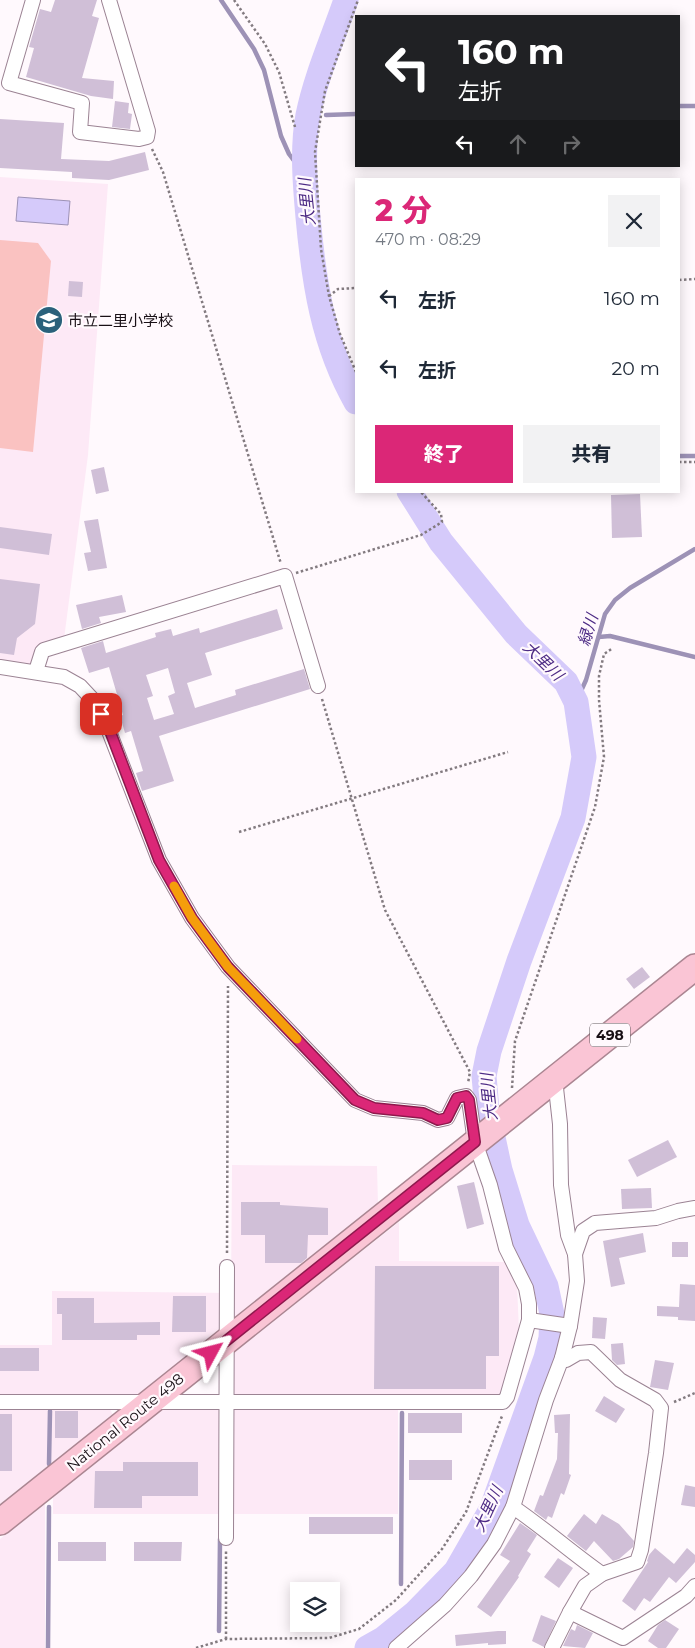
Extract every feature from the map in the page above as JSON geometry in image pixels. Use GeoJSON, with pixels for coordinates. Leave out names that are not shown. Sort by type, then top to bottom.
{"type":"FeatureCollection","features":[{"type":"Feature","properties":{"kind":"highway","name":"National Route 498"},"geometry":{"type":"LineString","coordinates":[[0,1522],[475,1142],[519,1095],[555,1079],[695,966]]}},
{"type":"Feature","properties":{"kind":"street"},"geometry":{"type":"LineString","coordinates":[[33,0],[9,83],[82,102],[80,132],[139,139],[147,137],[148,132],[108,0]]}},
{"type":"Feature","properties":{"kind":"street"},"geometry":{"type":"LineString","coordinates":[[36,671],[44,650],[284,576],[318,686]]}},
{"type":"Feature","properties":{"kind":"street"},"geometry":{"type":"LineString","coordinates":[[0,666],[36,671],[64,678],[80,686],[94,701],[108,726],[159,860],[192,918],[228,967],[355,1100],[374,1108],[423,1113],[438,1120],[447,1118],[457,1098],[466,1096],[469,1100],[475,1142],[490,1185],[506,1248],[526,1288],[529,1320],[507,1397],[503,1402],[0,1402]]}},
{"type":"Feature","properties":{"kind":"street"},"geometry":{"type":"LineString","coordinates":[[396,1648],[445,1605],[472,1576],[494,1544],[513,1506],[546,1400],[562,1358],[570,1326],[577,1281],[575,1254],[568,1235],[560,1185],[560,1124],[555,1079]]}},
{"type":"Feature","properties":{"kind":"street"},"geometry":{"type":"LineString","coordinates":[[575,1254],[584,1231],[595,1223],[656,1218],[695,1208]]}},
{"type":"Feature","properties":{"kind":"street"},"geometry":{"type":"LineString","coordinates":[[226,1538],[227,1267]]}},
{"type":"Feature","properties":{"kind":"street"},"geometry":{"type":"LineString","coordinates":[[529,1320],[570,1326]]}},
{"type":"Feature","properties":{"kind":"street"},"geometry":{"type":"LineString","coordinates":[[552,1648],[585,1586],[602,1574],[637,1562],[642,1550],[661,1408],[655,1400],[620,1380],[591,1352],[578,1352],[566,1360],[562,1358]]}},
{"type":"Feature","properties":{"kind":"street"},"geometry":{"type":"LineString","coordinates":[[513,1506],[602,1574]]}},
{"type":"Feature","properties":{"kind":"street"},"geometry":{"type":"LineString","coordinates":[[570,1612],[622,1643],[686,1596],[695,1586]]}},
{"type":"Feature","properties":{"kind":"path"},"geometry":{"type":"LineString","coordinates":[[234,0],[265,44],[279,72],[294,127]]}},
{"type":"Feature","properties":{"kind":"path"},"geometry":{"type":"LineString","coordinates":[[355,370],[340,334],[329,296],[320,249],[315,152],[325,91],[358,0]]}},
{"type":"Feature","properties":{"kind":"path"},"geometry":{"type":"LineString","coordinates":[[147,137],[163,172],[284,576],[421,534],[442,522],[441,514],[422,493]]}},
{"type":"Feature","properties":{"kind":"path"},"geometry":{"type":"LineString","coordinates":[[680,280],[695,279]]}},
{"type":"Feature","properties":{"kind":"path"},"geometry":{"type":"LineString","coordinates":[[329,296],[338,289],[355,288]]}},
{"type":"Feature","properties":{"kind":"path"},"geometry":{"type":"LineString","coordinates":[[680,462],[695,462]]}},
{"type":"Feature","properties":{"kind":"path"},"geometry":{"type":"LineString","coordinates":[[519,1095],[515,1041],[595,807],[604,757],[598,700],[599,676],[604,654],[613,648]]}},
{"type":"Feature","properties":{"kind":"path"},"geometry":{"type":"LineString","coordinates":[[318,686],[385,910],[470,1072],[466,1096]]}},
{"type":"Feature","properties":{"kind":"path"},"geometry":{"type":"LineString","coordinates":[[239,832],[508,752]]}},
{"type":"Feature","properties":{"kind":"path"},"geometry":{"type":"LineString","coordinates":[[227,1267],[228,967]]}},
{"type":"Feature","properties":{"kind":"path"},"geometry":{"type":"LineString","coordinates":[[661,1408],[695,1393]]}},
{"type":"Feature","properties":{"kind":"path"},"geometry":{"type":"LineString","coordinates":[[196,1648],[226,1639],[329,1638],[359,1629],[396,1600],[442,1549],[466,1512],[503,1413],[503,1402]]}},
{"type":"Feature","properties":{"kind":"path"},"geometry":{"type":"LineString","coordinates":[[226,1538],[226,1639]]}},
{"type":"Feature","properties":{"kind":"shaded area","name":"市立二里小学校"},"geometry":{"type":"Polygon","coordinates":[[[0,177],[108,184],[88,455],[64,639],[38,646],[31,666],[0,662],[0,177]]]}},
{"type":"Feature","properties":{"kind":"shaded area"},"geometry":{"type":"Polygon","coordinates":[[[18,197],[70,201],[68,225],[16,221],[18,197]]]}},
{"type":"Feature","properties":{"kind":"shaded area"},"geometry":{"type":"Polygon","coordinates":[[[0,240],[38,243],[51,261],[33,452],[0,448],[0,240]]]}},
{"type":"Feature","properties":{"kind":"shaded area"},"geometry":{"type":"Polygon","coordinates":[[[232,1165],[377,1166],[378,1205],[142,1395],[0,1394],[0,1345],[52,1345],[52,1291],[231,1293],[232,1165]]]}},
{"type":"Feature","properties":{"kind":"shaded area"},"geometry":{"type":"Polygon","coordinates":[[[399,1222],[399,1261],[508,1262],[517,1285],[519,1331],[501,1398],[231,1397],[231,1354],[399,1222]]]}},
{"type":"Feature","properties":{"kind":"shaded area"},"geometry":{"type":"Polygon","coordinates":[[[0,1406],[109,1407],[113,1415],[0,1504],[0,1406]]]}},
{"type":"Feature","properties":{"kind":"shaded area"},"geometry":{"type":"Polygon","coordinates":[[[164,1406],[222,1406],[222,1514],[53,1514],[53,1496],[164,1406]]]}},
{"type":"Feature","properties":{"kind":"shaded area"},"geometry":{"type":"Polygon","coordinates":[[[231,1406],[398,1406],[398,1514],[230,1514],[231,1406]]]}},
{"type":"Feature","properties":{"kind":"shaded area"},"geometry":{"type":"Polygon","coordinates":[[[45,1502],[45,1648],[0,1648],[0,1539],[45,1502]]]}},
{"type":"Feature","properties":{"kind":"building"},"geometry":{"type":"Polygon","coordinates":[[[55,0],[97,0],[92,16],[99,18],[82,78],[114,81],[113,99],[91,96],[26,77],[34,48],[29,47],[40,9],[51,12],[55,0]]]}},
{"type":"Feature","properties":{"kind":"building"},"geometry":{"type":"Polygon","coordinates":[[[115,101],[129,103],[128,113],[132,114],[130,129],[112,127],[115,101]]]}},
{"type":"Feature","properties":{"kind":"building"},"geometry":{"type":"Polygon","coordinates":[[[0,119],[64,123],[61,159],[109,161],[145,152],[149,170],[109,180],[72,178],[72,172],[0,168],[0,119]]]}},
{"type":"Feature","properties":{"kind":"building"},"geometry":{"type":"Polygon","coordinates":[[[69,281],[83,282],[82,297],[68,296],[69,281]]]}},
{"type":"Feature","properties":{"kind":"building"},"geometry":{"type":"Polygon","coordinates":[[[104,467],[109,491],[96,494],[91,470],[104,467]]]}},
{"type":"Feature","properties":{"kind":"building"},"geometry":{"type":"Polygon","coordinates":[[[640,494],[642,537],[612,538],[611,495],[640,494]]]}},
{"type":"Feature","properties":{"kind":"building"},"geometry":{"type":"Polygon","coordinates":[[[98,519],[107,568],[88,571],[84,553],[91,552],[84,521],[98,519]]]}},
{"type":"Feature","properties":{"kind":"building"},"geometry":{"type":"Polygon","coordinates":[[[0,527],[52,534],[49,555],[0,548],[0,527]]]}},
{"type":"Feature","properties":{"kind":"building"},"geometry":{"type":"Polygon","coordinates":[[[0,579],[40,584],[35,624],[17,638],[14,655],[0,653],[0,579]]]}},
{"type":"Feature","properties":{"kind":"building"},"geometry":{"type":"Polygon","coordinates":[[[122,595],[126,612],[99,617],[101,623],[82,629],[76,605],[122,595]]]}},
{"type":"Feature","properties":{"kind":"building"},"geometry":{"type":"Polygon","coordinates":[[[277,609],[283,629],[205,653],[212,675],[187,683],[195,708],[236,695],[235,690],[304,669],[310,689],[159,736],[174,781],[142,791],[136,773],[143,771],[131,731],[125,733],[120,716],[123,715],[109,667],[89,673],[81,648],[103,641],[106,653],[156,637],[155,633],[171,629],[173,636],[199,628],[200,633],[277,609]],[[168,668],[146,675],[153,696],[147,698],[154,720],[174,714],[168,696],[175,693],[168,668]]]}},
{"type":"Feature","properties":{"kind":"building"},"geometry":{"type":"Polygon","coordinates":[[[642,967],[650,977],[634,989],[626,979],[642,967]]]}},
{"type":"Feature","properties":{"kind":"building"},"geometry":{"type":"Polygon","coordinates":[[[668,1140],[677,1157],[637,1177],[628,1160],[668,1140]]]}},
{"type":"Feature","properties":{"kind":"building"},"geometry":{"type":"Polygon","coordinates":[[[474,1182],[484,1224],[467,1229],[457,1186],[474,1182]]]}},
{"type":"Feature","properties":{"kind":"building"},"geometry":{"type":"Polygon","coordinates":[[[651,1188],[652,1208],[622,1209],[621,1189],[651,1188]]]}},
{"type":"Feature","properties":{"kind":"building"},"geometry":{"type":"Polygon","coordinates":[[[241,1202],[280,1202],[280,1205],[328,1208],[328,1235],[308,1235],[307,1258],[301,1263],[265,1263],[265,1235],[241,1235],[241,1202]]]}},
{"type":"Feature","properties":{"kind":"building"},"geometry":{"type":"Polygon","coordinates":[[[643,1233],[646,1252],[619,1258],[625,1284],[611,1287],[603,1241],[643,1233]]]}},
{"type":"Feature","properties":{"kind":"building"},"geometry":{"type":"Polygon","coordinates":[[[672,1242],[688,1242],[688,1257],[672,1257],[672,1242]]]}},
{"type":"Feature","properties":{"kind":"building"},"geometry":{"type":"Polygon","coordinates":[[[375,1266],[499,1266],[499,1356],[486,1356],[486,1389],[374,1389],[375,1266]]]}},
{"type":"Feature","properties":{"kind":"building"},"geometry":{"type":"Polygon","coordinates":[[[680,1284],[695,1285],[695,1321],[678,1320],[678,1317],[657,1316],[657,1306],[679,1307],[680,1284]]]}},
{"type":"Feature","properties":{"kind":"building"},"geometry":{"type":"Polygon","coordinates":[[[173,1296],[206,1296],[206,1332],[172,1332],[173,1296]]]}},
{"type":"Feature","properties":{"kind":"building"},"geometry":{"type":"Polygon","coordinates":[[[57,1298],[94,1298],[94,1323],[160,1322],[160,1335],[137,1335],[137,1340],[62,1340],[62,1314],[57,1314],[57,1298]]]}},
{"type":"Feature","properties":{"kind":"building"},"geometry":{"type":"Polygon","coordinates":[[[593,1317],[607,1318],[605,1339],[592,1338],[593,1317]]]}},
{"type":"Feature","properties":{"kind":"building"},"geometry":{"type":"Polygon","coordinates":[[[623,1343],[625,1364],[617,1365],[612,1360],[611,1344],[623,1343]]]}},
{"type":"Feature","properties":{"kind":"building"},"geometry":{"type":"Polygon","coordinates":[[[0,1348],[39,1348],[39,1371],[0,1371],[0,1348]]]}},
{"type":"Feature","properties":{"kind":"building"},"geometry":{"type":"Polygon","coordinates":[[[655,1360],[674,1363],[668,1390],[650,1387],[655,1360]]]}},
{"type":"Feature","properties":{"kind":"building"},"geometry":{"type":"Polygon","coordinates":[[[604,1396],[625,1409],[616,1423],[595,1411],[604,1396]]]}},
{"type":"Feature","properties":{"kind":"building"},"geometry":{"type":"Polygon","coordinates":[[[55,1411],[78,1411],[78,1438],[55,1438],[55,1411]]]}},
{"type":"Feature","properties":{"kind":"building"},"geometry":{"type":"Polygon","coordinates":[[[408,1413],[462,1413],[462,1433],[408,1433],[408,1413]]]}},
{"type":"Feature","properties":{"kind":"building"},"geometry":{"type":"Polygon","coordinates":[[[0,1414],[12,1414],[12,1471],[0,1471],[0,1414]]]}},
{"type":"Feature","properties":{"kind":"building"},"geometry":{"type":"Polygon","coordinates":[[[570,1414],[569,1474],[571,1475],[564,1495],[561,1493],[552,1518],[548,1516],[546,1520],[534,1511],[540,1495],[543,1496],[557,1459],[558,1433],[555,1433],[554,1415],[570,1414]]]}},
{"type":"Feature","properties":{"kind":"building"},"geometry":{"type":"Polygon","coordinates":[[[409,1460],[452,1460],[452,1480],[409,1480],[409,1460]]]}},
{"type":"Feature","properties":{"kind":"building"},"geometry":{"type":"Polygon","coordinates":[[[123,1462],[198,1462],[198,1496],[142,1496],[142,1508],[94,1508],[95,1471],[123,1471],[123,1462]]]}},
{"type":"Feature","properties":{"kind":"building"},"geometry":{"type":"Polygon","coordinates":[[[685,1485],[695,1487],[695,1507],[681,1505],[685,1485]]]}},
{"type":"Feature","properties":{"kind":"building"},"geometry":{"type":"Polygon","coordinates":[[[584,1514],[596,1524],[602,1514],[619,1524],[634,1541],[633,1547],[619,1559],[613,1561],[594,1541],[586,1551],[567,1536],[584,1514]]]}},
{"type":"Feature","properties":{"kind":"building"},"geometry":{"type":"Polygon","coordinates":[[[309,1517],[393,1517],[393,1534],[309,1534],[309,1517]]]}},
{"type":"Feature","properties":{"kind":"building"},"geometry":{"type":"Polygon","coordinates":[[[520,1523],[537,1535],[527,1551],[531,1554],[519,1577],[491,1617],[477,1607],[510,1561],[500,1555],[520,1523]]]}},
{"type":"Feature","properties":{"kind":"building"},"geometry":{"type":"Polygon","coordinates":[[[58,1542],[106,1542],[106,1561],[58,1561],[58,1542]]]}},
{"type":"Feature","properties":{"kind":"building"},"geometry":{"type":"Polygon","coordinates":[[[134,1542],[182,1542],[181,1561],[134,1561],[134,1542]]]}},
{"type":"Feature","properties":{"kind":"building"},"geometry":{"type":"Polygon","coordinates":[[[655,1548],[674,1564],[687,1548],[695,1555],[695,1562],[676,1583],[669,1577],[650,1602],[644,1598],[635,1611],[622,1601],[655,1548]]]}},
{"type":"Feature","properties":{"kind":"building"},"geometry":{"type":"Polygon","coordinates":[[[558,1558],[573,1568],[559,1588],[544,1577],[558,1558]]]}},
{"type":"Feature","properties":{"kind":"building"},"geometry":{"type":"Polygon","coordinates":[[[541,1615],[556,1621],[544,1647],[532,1641],[541,1615]]]}},
{"type":"Feature","properties":{"kind":"building"},"geometry":{"type":"Polygon","coordinates":[[[665,1620],[679,1629],[666,1648],[658,1648],[648,1641],[658,1625],[665,1620]]]}},
{"type":"Feature","properties":{"kind":"building"},"geometry":{"type":"Polygon","coordinates":[[[577,1625],[593,1633],[585,1648],[563,1646],[571,1629],[575,1631],[577,1625]]]}},
{"type":"Feature","properties":{"kind":"building"},"geometry":{"type":"Polygon","coordinates":[[[506,1631],[506,1644],[488,1645],[488,1643],[456,1646],[455,1635],[506,1631]]]}},
{"type":"Feature","properties":{"kind":"waterway"},"geometry":{"type":"LineString","coordinates":[[221,0],[254,49],[264,70],[281,136],[289,154],[304,174]]}},
{"type":"Feature","properties":{"kind":"waterway","name":"大里川"},"geometry":{"type":"LineString","coordinates":[[346,0],[311,100],[306,128],[305,166],[310,242],[317,289],[335,358],[355,400]]}},
{"type":"Feature","properties":{"kind":"waterway"},"geometry":{"type":"LineString","coordinates":[[680,106],[695,106]]}},
{"type":"Feature","properties":{"kind":"waterway"},"geometry":{"type":"LineString","coordinates":[[326,115],[355,114]]}},
{"type":"Feature","properties":{"kind":"waterway"},"geometry":{"type":"LineString","coordinates":[[680,456],[695,456]]}},
{"type":"Feature","properties":{"kind":"waterway","name":"大里川"},"geometry":{"type":"LineString","coordinates":[[367,1648],[383,1639],[415,1613],[456,1571],[492,1508],[546,1358],[551,1338],[552,1314],[546,1286],[517,1225],[500,1170],[487,1110],[484,1076],[489,1051],[519,961],[573,818],[584,757],[576,702],[566,682],[516,634],[441,542],[410,493]]}},
{"type":"Feature","properties":{"kind":"waterway","name":"緑川"},"geometry":{"type":"LineString","coordinates":[[576,702],[586,680],[605,614],[615,600],[630,588],[695,549]]}},
{"type":"Feature","properties":{"kind":"waterway"},"geometry":{"type":"LineString","coordinates":[[599,637],[610,636],[695,657]]}},
{"type":"Feature","properties":{"kind":"waterway"},"geometry":{"type":"LineString","coordinates":[[49,1464],[50,1411]]}},
{"type":"Feature","properties":{"kind":"waterway"},"geometry":{"type":"LineString","coordinates":[[401,1584],[402,1413]]}},
{"type":"Feature","properties":{"kind":"waterway"},"geometry":{"type":"LineString","coordinates":[[48,1648],[49,1507]]}},
{"type":"Feature","properties":{"kind":"waterway"},"geometry":{"type":"LineString","coordinates":[[219,1631],[220,1539]]}},
{"type":"Feature","properties":{"kind":"slow traffic"},"geometry":{"type":"LineString","coordinates":[[174,886],[192,918],[228,967],[297,1039]]}},
{"type":"Feature","properties":{"kind":"place","name":"市立二里小学校"},"geometry":{"type":"Point","coordinates":[49,320]}},
{"type":"Feature","properties":{"kind":"route"},"geometry":{"type":"LineString","coordinates":[[101,714],[108,726],[159,860],[192,918],[228,967],[355,1100],[374,1108],[423,1113],[438,1120],[447,1118],[457,1098],[466,1096],[469,1100],[475,1142],[211,1353]]}}]}
